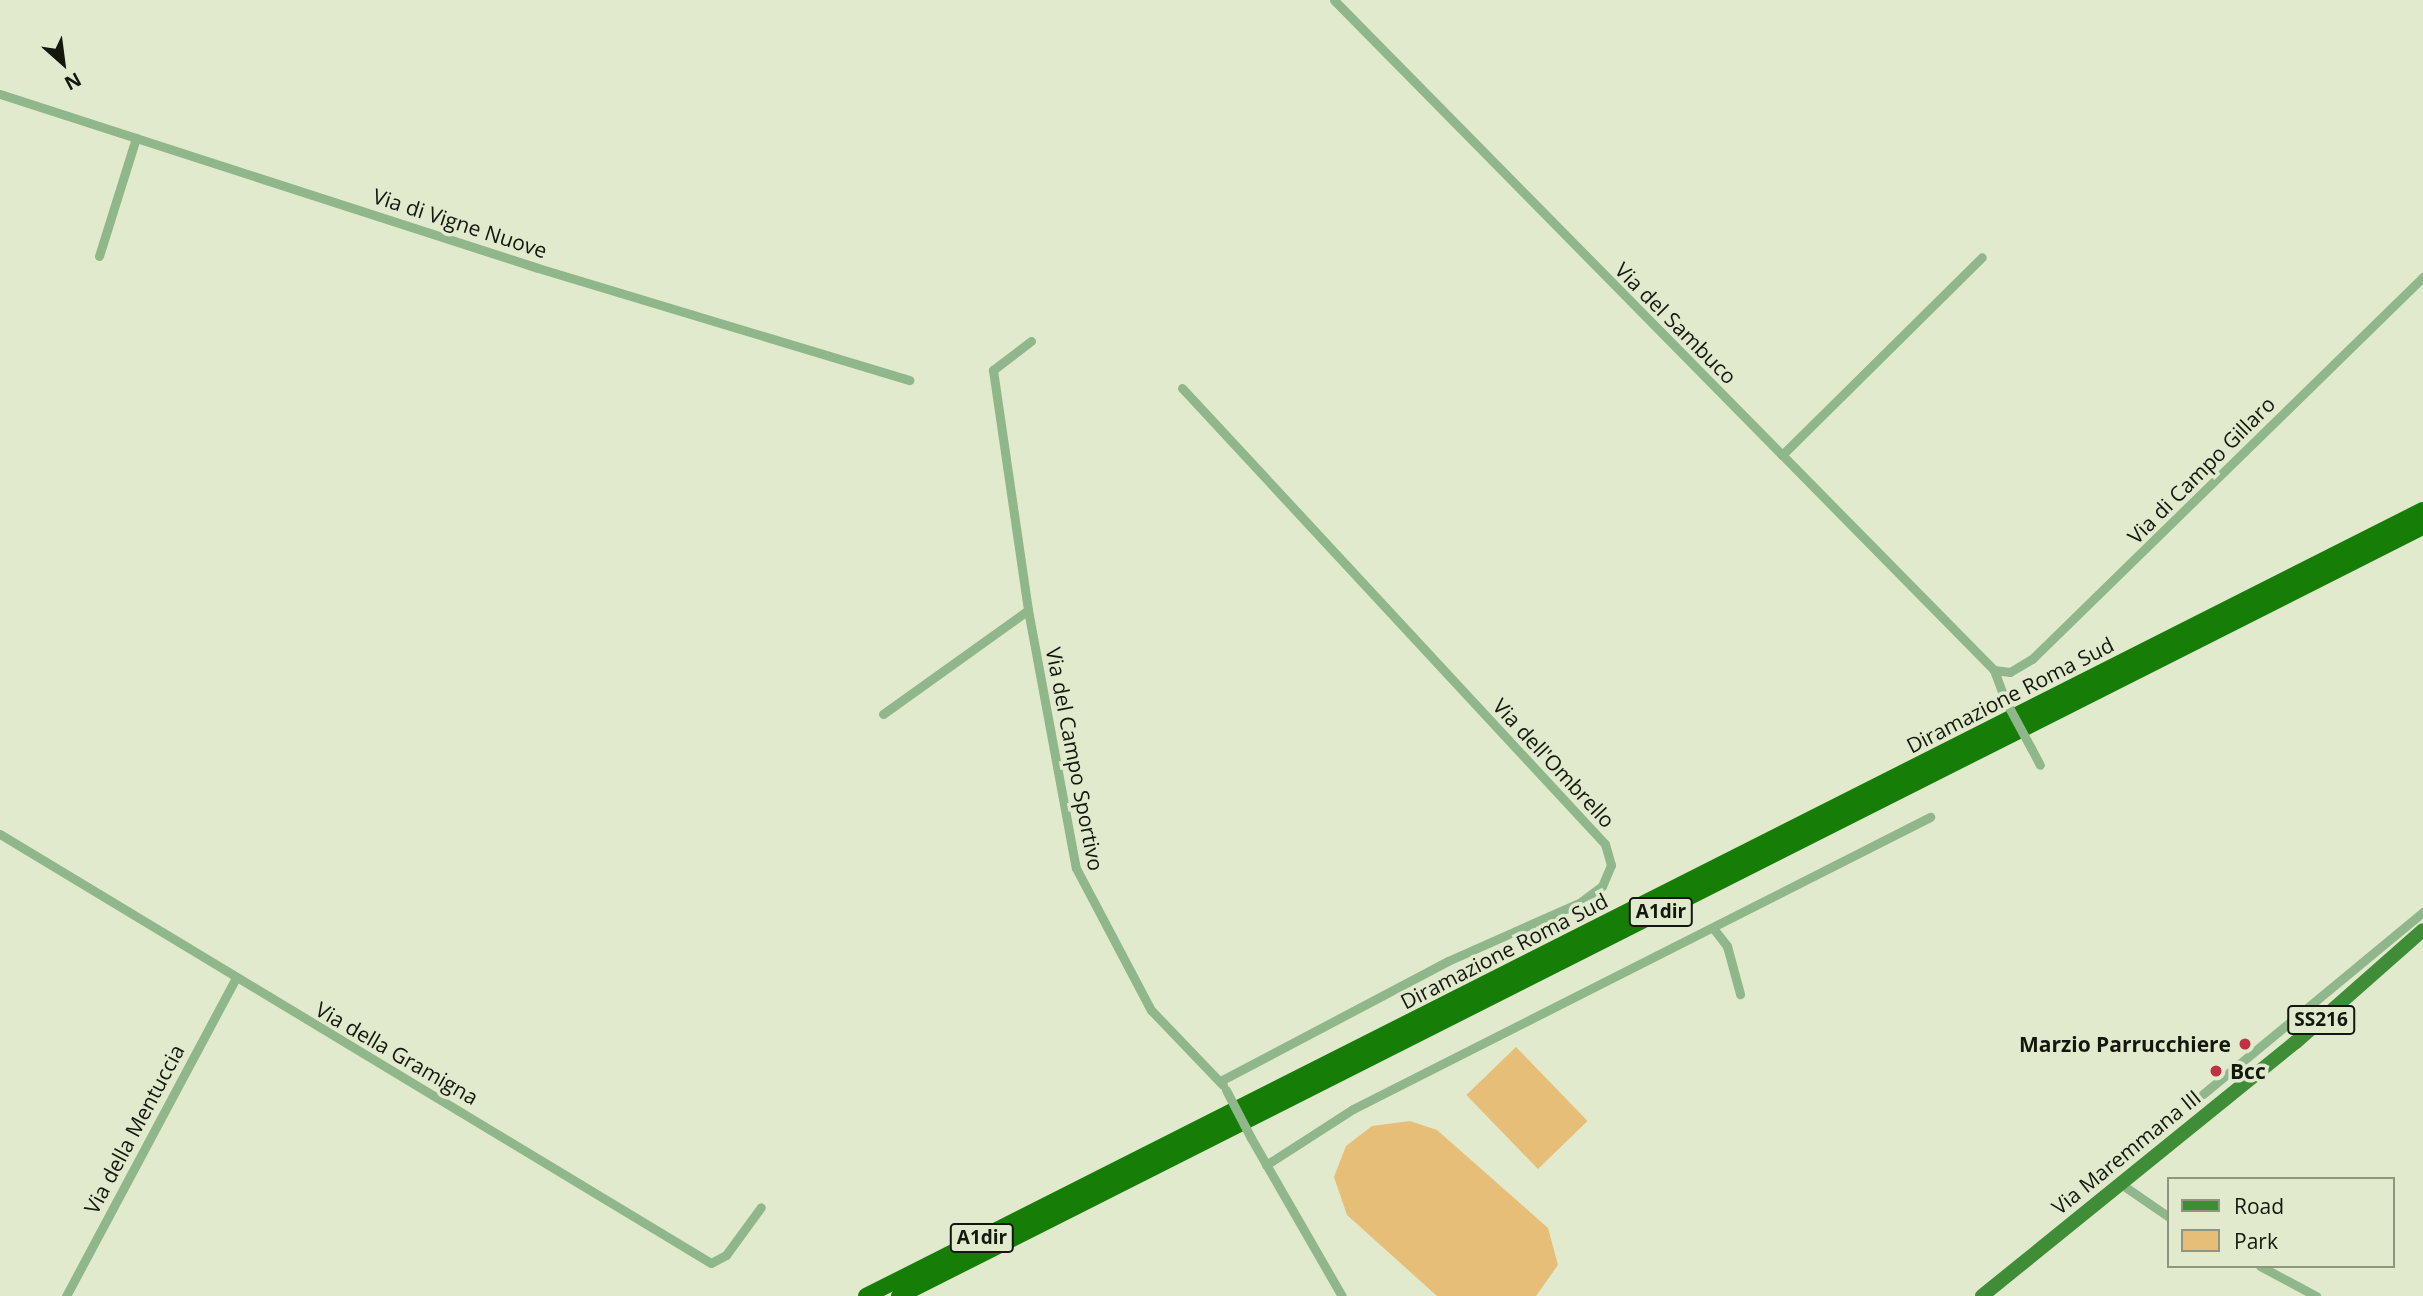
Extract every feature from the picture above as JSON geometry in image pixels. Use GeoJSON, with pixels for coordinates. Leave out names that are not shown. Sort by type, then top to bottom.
{"type":"FeatureCollection","features":[{"type":"Feature","properties":{"kind":"highway","name":"Diramazione Roma Sud"},"geometry":{"type":"LineString","coordinates":[[866,1296],[2423,510]]}},
{"type":"Feature","properties":{"kind":"highway","name":"Diramazione Roma Sud"},"geometry":{"type":"LineString","coordinates":[[899,1296],[2423,527]]}},
{"type":"Feature","properties":{"kind":"main road","name":"Via Maremmana III"},"geometry":{"type":"LineString","coordinates":[[1982,1296],[2121,1184],[2423,930]]}},
{"type":"Feature","properties":{"kind":"street","name":"Via del Sambuco"},"geometry":{"type":"LineString","coordinates":[[1334,0],[1994,670]]}},
{"type":"Feature","properties":{"kind":"street","name":"Via di Vigne Nuove"},"geometry":{"type":"LineString","coordinates":[[0,94],[910,380]]}},
{"type":"Feature","properties":{"kind":"street"},"geometry":{"type":"LineString","coordinates":[[99,256],[136,138]]}},
{"type":"Feature","properties":{"kind":"street"},"geometry":{"type":"LineString","coordinates":[[1782,455],[1982,257]]}},
{"type":"Feature","properties":{"kind":"street","name":"Via di Campo Gillaro"},"geometry":{"type":"LineString","coordinates":[[1994,670],[2010,672],[2032,659],[2421,282]]}},
{"type":"Feature","properties":{"kind":"street","name":"Via del Campo Sportivo"},"geometry":{"type":"LineString","coordinates":[[1031,341],[993,370],[1028,610],[1082,884],[1151,1010],[1226,1090],[1266,1166],[1342,1296]]}},
{"type":"Feature","properties":{"kind":"street","name":"Via dell'Ombrello"},"geometry":{"type":"LineString","coordinates":[[1182,388],[1605,844],[1611,865],[1602,887],[1581,902],[1448,961],[1220,1081]]}},
{"type":"Feature","properties":{"kind":"street"},"geometry":{"type":"LineString","coordinates":[[883,714],[1028,610]]}},
{"type":"Feature","properties":{"kind":"street"},"geometry":{"type":"LineString","coordinates":[[1994,670],[2005,700],[2040,765]]}},
{"type":"Feature","properties":{"kind":"street"},"geometry":{"type":"LineString","coordinates":[[1266,1166],[1353,1109],[1930,817]]}},
{"type":"Feature","properties":{"kind":"street","name":"Via della Gramigna"},"geometry":{"type":"LineString","coordinates":[[0,834],[235,979],[711,1263],[726,1255],[761,1207]]}},
{"type":"Feature","properties":{"kind":"street"},"geometry":{"type":"LineString","coordinates":[[2203,1094],[2423,912]]}},
{"type":"Feature","properties":{"kind":"street"},"geometry":{"type":"LineString","coordinates":[[1713,928],[1727,946],[1740,993]]}},
{"type":"Feature","properties":{"kind":"street","name":"Via della Mentuccia"},"geometry":{"type":"LineString","coordinates":[[66,1296],[235,979]]}},
{"type":"Feature","properties":{"kind":"street"},"geometry":{"type":"LineString","coordinates":[[2121,1184],[2168,1216]]}},
{"type":"Feature","properties":{"kind":"street"},"geometry":{"type":"LineString","coordinates":[[2264,1268],[2316,1296]]}},
{"type":"Feature","properties":{"kind":"green space"},"geometry":{"type":"Polygon","coordinates":[[[1516,1047],[1588,1121],[1538,1169],[1466,1095],[1516,1047]]]}},
{"type":"Feature","properties":{"kind":"green space"},"geometry":{"type":"Polygon","coordinates":[[[1410,1121],[1437,1130],[1548,1228],[1558,1265],[1536,1296],[1437,1296],[1347,1215],[1334,1177],[1346,1146],[1372,1126],[1410,1121]]]}},
{"type":"Feature","properties":{"kind":"place","name":"Marzio Parrucchiere"},"geometry":{"type":"Point","coordinates":[2245,1044]}},
{"type":"Feature","properties":{"kind":"place","name":"Bcc"},"geometry":{"type":"Point","coordinates":[2216,1071]}}]}
